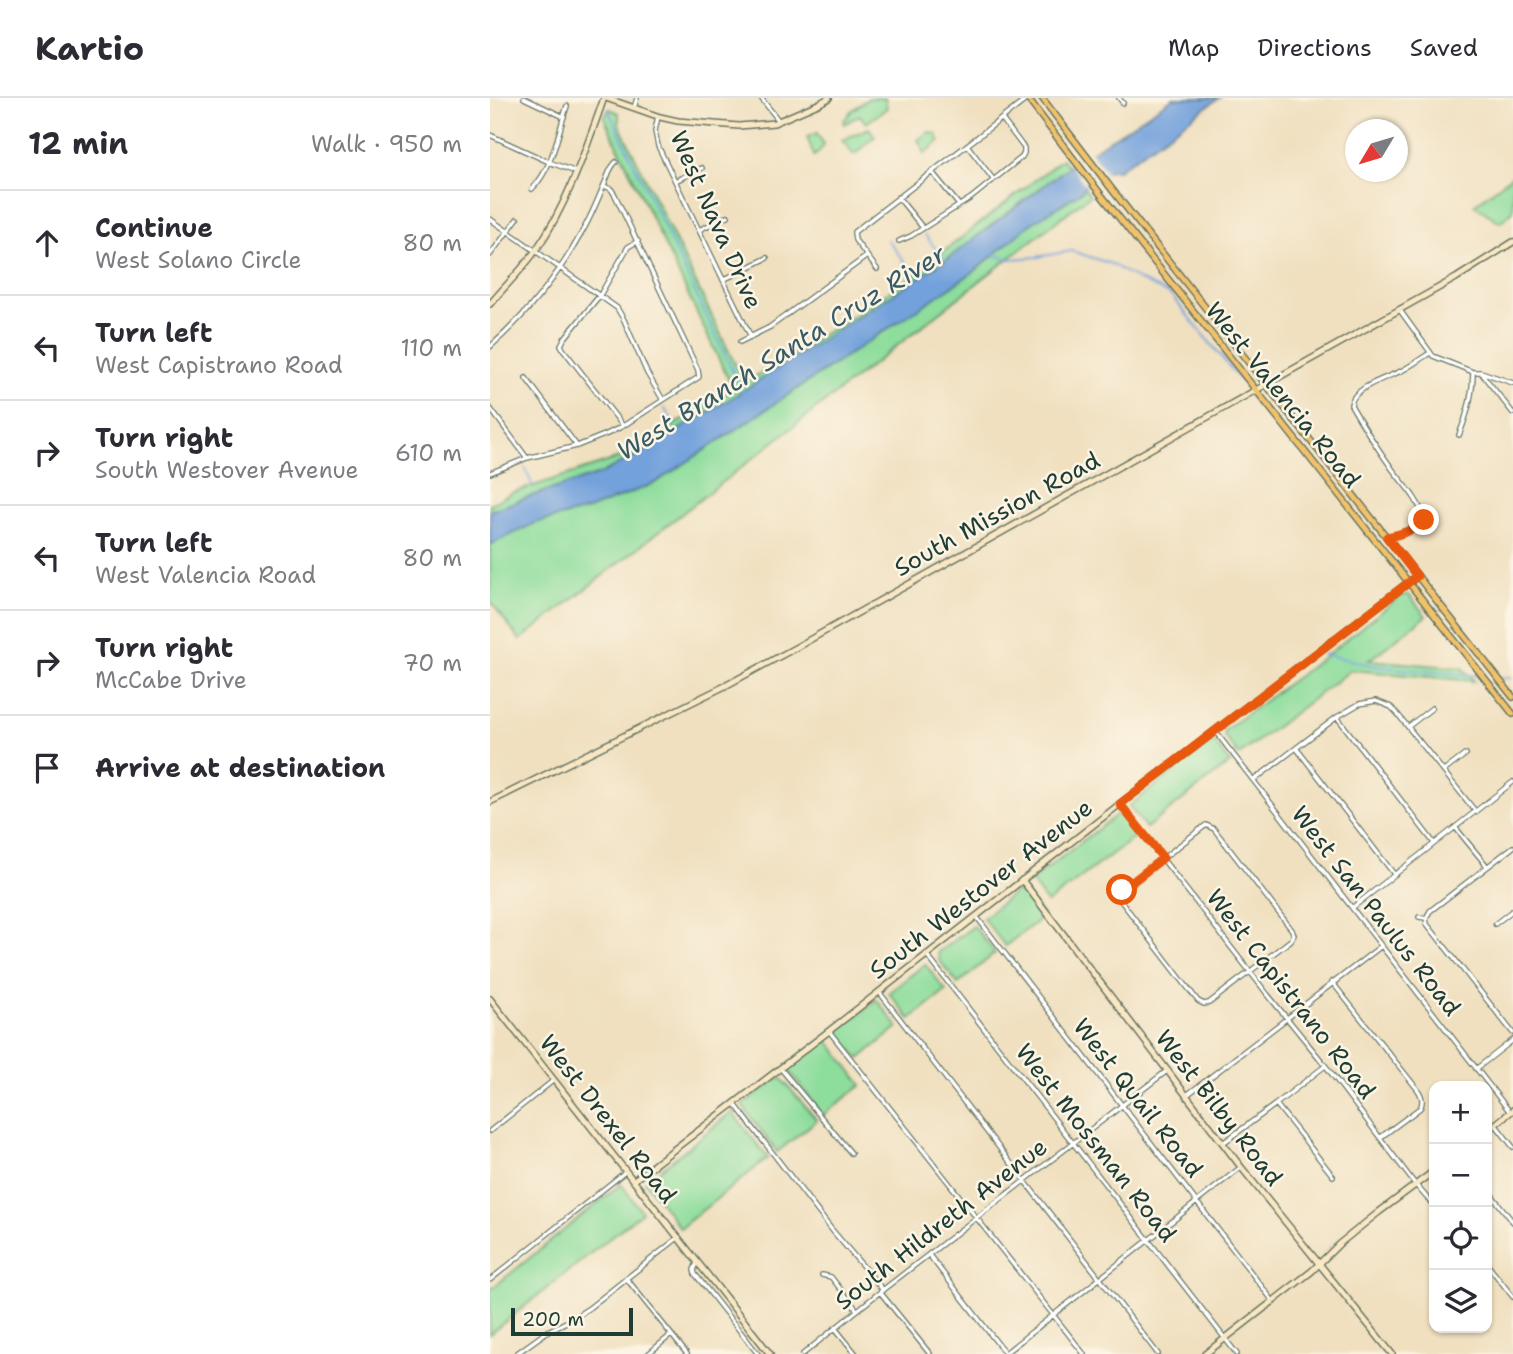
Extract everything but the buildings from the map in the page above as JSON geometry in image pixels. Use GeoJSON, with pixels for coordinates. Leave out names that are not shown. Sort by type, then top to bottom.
{"type":"FeatureCollection","features":[{"type":"Feature","properties":{"kind":"main road","name":"West Valencia Road"},"geometry":{"type":"LineString","coordinates":[[1027,98],[1513,714]]}},
{"type":"Feature","properties":{"kind":"main road","name":"West Valencia Road"},"geometry":{"type":"LineString","coordinates":[[1042,98],[1513,698]]}},
{"type":"Feature","properties":{"kind":"street"},"geometry":{"type":"LineString","coordinates":[[524,98],[564,117]]}},
{"type":"Feature","properties":{"kind":"street"},"geometry":{"type":"LineString","coordinates":[[490,303],[535,252],[552,224],[605,98],[678,121],[739,126],[779,121],[829,98]]}},
{"type":"Feature","properties":{"kind":"street"},"geometry":{"type":"LineString","coordinates":[[634,108],[638,98]]}},
{"type":"Feature","properties":{"kind":"street"},"geometry":{"type":"LineString","coordinates":[[761,98],[779,121]]}},
{"type":"Feature","properties":{"kind":"street"},"geometry":{"type":"LineString","coordinates":[[877,269],[853,236],[855,231],[1027,98]]}},
{"type":"Feature","properties":{"kind":"street"},"geometry":{"type":"LineString","coordinates":[[1119,98],[1124,103]]}},
{"type":"Feature","properties":{"kind":"street"},"geometry":{"type":"LineString","coordinates":[[532,189],[549,162],[567,106]]}},
{"type":"Feature","properties":{"kind":"street","name":"West Nava Drive"},"geometry":{"type":"LineString","coordinates":[[658,116],[656,138],[751,337]]}},
{"type":"Feature","properties":{"kind":"street"},"geometry":{"type":"LineString","coordinates":[[899,241],[959,205],[1022,158],[1026,153],[1024,147],[1002,119]]}},
{"type":"Feature","properties":{"kind":"street"},"geometry":{"type":"LineString","coordinates":[[490,135],[576,172]]}},
{"type":"Feature","properties":{"kind":"street"},"geometry":{"type":"LineString","coordinates":[[967,145],[993,179]]}},
{"type":"Feature","properties":{"kind":"street"},"geometry":{"type":"LineString","coordinates":[[490,346],[540,295],[559,268],[581,235],[610,168],[616,162]]}},
{"type":"Feature","properties":{"kind":"street"},"geometry":{"type":"LineString","coordinates":[[675,181],[702,168]]}},
{"type":"Feature","properties":{"kind":"street"},"geometry":{"type":"LineString","coordinates":[[932,172],[959,205]]}},
{"type":"Feature","properties":{"kind":"street"},"geometry":{"type":"LineString","coordinates":[[490,473],[527,458],[577,446],[623,426],[699,376],[613,192],[604,186]]}},
{"type":"Feature","properties":{"kind":"street"},"geometry":{"type":"LineString","coordinates":[[898,197],[923,229]]}},
{"type":"Feature","properties":{"kind":"street"},"geometry":{"type":"LineString","coordinates":[[699,230],[728,216]]}},
{"type":"Feature","properties":{"kind":"street"},"geometry":{"type":"LineString","coordinates":[[490,219],[617,308],[647,373],[663,400]]}},
{"type":"Feature","properties":{"kind":"street"},"geometry":{"type":"LineString","coordinates":[[490,255],[517,219]]}},
{"type":"Feature","properties":{"kind":"street"},"geometry":{"type":"LineString","coordinates":[[623,426],[560,345],[600,295],[628,247],[638,242]]}},
{"type":"Feature","properties":{"kind":"street","name":"South Mission Road"},"geometry":{"type":"LineString","coordinates":[[490,802],[725,686],[1456,278],[1513,242]]}},
{"type":"Feature","properties":{"kind":"street"},"geometry":{"type":"LineString","coordinates":[[740,342],[770,327],[867,256]]}},
{"type":"Feature","properties":{"kind":"street"},"geometry":{"type":"LineString","coordinates":[[723,280],[767,258]]}},
{"type":"Feature","properties":{"kind":"street"},"geometry":{"type":"LineString","coordinates":[[1399,309],[1433,356],[1473,372],[1481,372],[1513,383]]}},
{"type":"Feature","properties":{"kind":"street"},"geometry":{"type":"LineString","coordinates":[[1387,537],[1416,528],[1424,520],[1422,511],[1379,451],[1351,405],[1352,400],[1354,395],[1378,380],[1403,370],[1430,353]]}},
{"type":"Feature","properties":{"kind":"street"},"geometry":{"type":"LineString","coordinates":[[1459,435],[1473,384],[1473,372]]}},
{"type":"Feature","properties":{"kind":"street"},"geometry":{"type":"LineString","coordinates":[[1481,372],[1513,413]]}},
{"type":"Feature","properties":{"kind":"street"},"geometry":{"type":"LineString","coordinates":[[526,378],[577,446]]}},
{"type":"Feature","properties":{"kind":"street"},"geometry":{"type":"LineString","coordinates":[[490,408],[527,458]]}},
{"type":"Feature","properties":{"kind":"street","name":"South Westover Avenue"},"geometry":{"type":"LineString","coordinates":[[634,1180],[1417,576]]}},
{"type":"Feature","properties":{"kind":"street"},"geometry":{"type":"LineString","coordinates":[[1254,780],[1337,716],[1359,704],[1376,701],[1391,707],[1409,726],[1476,812]]}},
{"type":"Feature","properties":{"kind":"street"},"geometry":{"type":"LineString","coordinates":[[1409,726],[1432,708]]}},
{"type":"Feature","properties":{"kind":"street"},"geometry":{"type":"LineString","coordinates":[[1337,716],[1434,843]]}},
{"type":"Feature","properties":{"kind":"street","name":"West San Paulus Road"},"geometry":{"type":"LineString","coordinates":[[1215,731],[1476,1069],[1512,1111]]}},
{"type":"Feature","properties":{"kind":"street"},"geometry":{"type":"LineString","coordinates":[[1297,749],[1394,875]]}},
{"type":"Feature","properties":{"kind":"street"},"geometry":{"type":"LineString","coordinates":[[1444,771],[1466,754]]}},
{"type":"Feature","properties":{"kind":"street"},"geometry":{"type":"LineString","coordinates":[[1352,908],[1513,782]]}},
{"type":"Feature","properties":{"kind":"street","name":"West Capistrano Road"},"geometry":{"type":"LineString","coordinates":[[1120,804],[1429,1200]]}},
{"type":"Feature","properties":{"kind":"street"},"geometry":{"type":"LineString","coordinates":[[1208,823],[1294,935],[1291,940],[1205,1004],[1198,1001],[1121,901],[1121,895],[1123,889],[1208,823]]}},
{"type":"Feature","properties":{"kind":"street"},"geometry":{"type":"LineString","coordinates":[[1455,827],[1487,867]]}},
{"type":"Feature","properties":{"kind":"street"},"geometry":{"type":"LineString","coordinates":[[1513,847],[1430,911],[1426,918],[1427,924],[1513,1033]]}},
{"type":"Feature","properties":{"kind":"street","name":"West Bilby Road"},"geometry":{"type":"LineString","coordinates":[[1023,880],[1241,1167],[1392,1354]]}},
{"type":"Feature","properties":{"kind":"street"},"geometry":{"type":"LineString","coordinates":[[1114,894],[1121,895]]}},
{"type":"Feature","properties":{"kind":"street"},"geometry":{"type":"LineString","coordinates":[[1495,924],[1513,910]]}},
{"type":"Feature","properties":{"kind":"street","name":"West Quail Road"},"geometry":{"type":"LineString","coordinates":[[975,916],[1273,1301]]}},
{"type":"Feature","properties":{"kind":"street"},"geometry":{"type":"LineString","coordinates":[[1419,917],[1426,918]]}},
{"type":"Feature","properties":{"kind":"street"},"geometry":{"type":"LineString","coordinates":[[1294,935],[1300,936]]}},
{"type":"Feature","properties":{"kind":"street"},"geometry":{"type":"LineString","coordinates":[[1187,1095],[1380,946]]}},
{"type":"Feature","properties":{"kind":"street","name":"West Mossman Road"},"geometry":{"type":"LineString","coordinates":[[926,954],[1237,1354]]}},
{"type":"Feature","properties":{"kind":"street"},"geometry":{"type":"LineString","coordinates":[[1332,982],[1418,1090],[1422,1102],[1420,1108],[1381,1138]]}},
{"type":"Feature","properties":{"kind":"street"},"geometry":{"type":"LineString","coordinates":[[878,991],[1158,1354]]}},
{"type":"Feature","properties":{"kind":"street","name":"West Drexel Road"},"geometry":{"type":"LineString","coordinates":[[490,999],[771,1354]]}},
{"type":"Feature","properties":{"kind":"street"},"geometry":{"type":"LineString","coordinates":[[1203,1010],[1205,1004]]}},
{"type":"Feature","properties":{"kind":"street"},"geometry":{"type":"LineString","coordinates":[[829,1031],[1084,1354]]}},
{"type":"Feature","properties":{"kind":"street"},"geometry":{"type":"LineString","coordinates":[[1476,1069],[1513,1041]]}},
{"type":"Feature","properties":{"kind":"street"},"geometry":{"type":"LineString","coordinates":[[1223,1143],[1325,1065]]}},
{"type":"Feature","properties":{"kind":"street"},"geometry":{"type":"LineString","coordinates":[[780,1067],[851,1153]]}},
{"type":"Feature","properties":{"kind":"street","name":"South Hildreth Avenue"},"geometry":{"type":"LineString","coordinates":[[803,1354],[1168,1070]]}},
{"type":"Feature","properties":{"kind":"street"},"geometry":{"type":"LineString","coordinates":[[490,1131],[554,1080]]}},
{"type":"Feature","properties":{"kind":"street"},"geometry":{"type":"LineString","coordinates":[[734,1103],[930,1354]]}},
{"type":"Feature","properties":{"kind":"street"},"geometry":{"type":"LineString","coordinates":[[1276,1104],[1333,1176]]}},
{"type":"Feature","properties":{"kind":"street"},"geometry":{"type":"LineString","coordinates":[[1492,1127],[1512,1111]]}},
{"type":"Feature","properties":{"kind":"street"},"geometry":{"type":"LineString","coordinates":[[1495,1124],[1513,1147]]}},
{"type":"Feature","properties":{"kind":"street"},"geometry":{"type":"LineString","coordinates":[[929,1255],[1005,1354],[1241,1167]]}},
{"type":"Feature","properties":{"kind":"street"},"geometry":{"type":"LineString","coordinates":[[490,1280],[627,1171]]}},
{"type":"Feature","properties":{"kind":"street"},"geometry":{"type":"LineString","coordinates":[[1205,1354],[1429,1174]]}},
{"type":"Feature","properties":{"kind":"street"},"geometry":{"type":"LineString","coordinates":[[1492,1195],[1513,1222]]}},
{"type":"Feature","properties":{"kind":"street"},"geometry":{"type":"LineString","coordinates":[[516,1354],[548,1331],[589,1308],[679,1237]]}},
{"type":"Feature","properties":{"kind":"street","name":"West Drexel Road"},"geometry":{"type":"LineString","coordinates":[[698,1262],[695,1274],[758,1354]]}},
{"type":"Feature","properties":{"kind":"street"},"geometry":{"type":"LineString","coordinates":[[1492,1270],[1513,1297]]}},
{"type":"Feature","properties":{"kind":"street"},"geometry":{"type":"LineString","coordinates":[[822,1275],[831,1277],[857,1310]]}},
{"type":"Feature","properties":{"kind":"street"},"geometry":{"type":"LineString","coordinates":[[626,1278],[687,1354]]}},
{"type":"Feature","properties":{"kind":"street"},"geometry":{"type":"LineString","coordinates":[[835,1328],[856,1354]]}},
{"type":"Feature","properties":{"kind":"street"},"geometry":{"type":"LineString","coordinates":[[648,1354],[672,1335]]}},
{"type":"Feature","properties":{"kind":"green space"},"geometry":{"type":"Polygon","coordinates":[[[869,98],[885,98],[887,108],[866,123],[860,115],[844,124],[851,111],[869,98]]]}},
{"type":"Feature","properties":{"kind":"green space"},"geometry":{"type":"Polygon","coordinates":[[[610,109],[619,113],[619,124],[744,383],[915,274],[1062,159],[1090,195],[520,640],[490,601],[490,504],[512,493],[616,459],[733,389],[604,117],[610,109]]]}},
{"type":"Feature","properties":{"kind":"green space"},"geometry":{"type":"Polygon","coordinates":[[[869,128],[875,136],[853,154],[842,140],[869,128]]]}},
{"type":"Feature","properties":{"kind":"green space"},"geometry":{"type":"Polygon","coordinates":[[[928,132],[936,134],[940,141],[924,154],[918,140],[928,132]]]}},
{"type":"Feature","properties":{"kind":"green space"},"geometry":{"type":"Polygon","coordinates":[[[817,133],[824,145],[814,156],[807,137],[817,133]]]}},
{"type":"Feature","properties":{"kind":"green space"},"geometry":{"type":"Polygon","coordinates":[[[1513,175],[1513,211],[1500,222],[1474,205],[1513,175]]]}},
{"type":"Feature","properties":{"kind":"green space"},"geometry":{"type":"Polygon","coordinates":[[[1402,595],[1409,595],[1426,616],[1369,660],[1462,668],[1474,681],[1351,670],[1239,755],[1224,736],[1225,730],[1402,595]]]}},
{"type":"Feature","properties":{"kind":"green space"},"geometry":{"type":"Polygon","coordinates":[[[1213,741],[1230,763],[1146,828],[1129,806],[1213,741]]]}},
{"type":"Feature","properties":{"kind":"green space"},"geometry":{"type":"Polygon","coordinates":[[[1119,813],[1137,835],[1047,903],[1031,881],[1119,813]]]}},
{"type":"Feature","properties":{"kind":"green space"},"geometry":{"type":"Polygon","coordinates":[[[1016,891],[1024,892],[1044,916],[1005,946],[983,918],[1016,891]]]}},
{"type":"Feature","properties":{"kind":"green space"},"geometry":{"type":"Polygon","coordinates":[[[974,926],[995,953],[958,984],[939,960],[938,952],[974,926]]]}},
{"type":"Feature","properties":{"kind":"green space"},"geometry":{"type":"Polygon","coordinates":[[[925,964],[946,991],[910,1019],[889,993],[925,964]]]}},
{"type":"Feature","properties":{"kind":"green space"},"geometry":{"type":"Polygon","coordinates":[[[877,1000],[898,1027],[859,1059],[837,1031],[877,1000]]]}},
{"type":"Feature","properties":{"kind":"green space"},"geometry":{"type":"Polygon","coordinates":[[[827,1039],[862,1085],[823,1115],[788,1069],[827,1039]]]}},
{"type":"Feature","properties":{"kind":"green space"},"geometry":{"type":"Polygon","coordinates":[[[780,1077],[817,1120],[777,1152],[742,1105],[780,1077]]]}},
{"type":"Feature","properties":{"kind":"green space"},"geometry":{"type":"Polygon","coordinates":[[[732,1112],[768,1158],[680,1228],[645,1182],[732,1112]]]}},
{"type":"Feature","properties":{"kind":"green space"},"geometry":{"type":"Polygon","coordinates":[[[621,1184],[642,1212],[490,1334],[490,1290],[621,1184]]]}},
{"type":"Feature","properties":{"kind":"water","name":"West Branch Santa Cruz River"},"geometry":{"type":"Polygon","coordinates":[[[1173,98],[1219,98],[1118,170],[1097,176],[1081,192],[1029,225],[975,271],[655,483],[588,510],[535,523],[490,545],[490,511],[600,474],[730,399],[947,259],[1067,168],[1173,98]]]}},
{"type":"Feature","properties":{"kind":"pier"},"geometry":{"type":"Polygon","coordinates":[[[1089,150],[1106,172],[1086,186],[1070,165],[1089,150]]]}},
{"type":"Feature","properties":{"kind":"waterway"},"geometry":{"type":"LineString","coordinates":[[608,109],[743,393]]}},
{"type":"Feature","properties":{"kind":"waterway"},"geometry":{"type":"LineString","coordinates":[[925,235],[943,258]]}},
{"type":"Feature","properties":{"kind":"waterway"},"geometry":{"type":"LineString","coordinates":[[887,239],[913,273]]}},
{"type":"Feature","properties":{"kind":"waterway"},"geometry":{"type":"LineString","coordinates":[[994,255],[1010,259],[1072,251],[1111,264],[1171,295],[1241,381]]}},
{"type":"Feature","properties":{"kind":"waterway"},"geometry":{"type":"LineString","coordinates":[[664,408],[674,423]]}},
{"type":"Feature","properties":{"kind":"waterway"},"geometry":{"type":"LineString","coordinates":[[525,467],[532,485]]}},
{"type":"Feature","properties":{"kind":"waterway"},"geometry":{"type":"LineString","coordinates":[[1323,654],[1379,667],[1481,676]]}},
{"type":"Feature","properties":{"kind":"waterway"},"geometry":{"type":"LineString","coordinates":[[1500,678],[1513,678]]}},
{"type":"Feature","properties":{"kind":"route"},"geometry":{"type":"LineString","coordinates":[[1122,890],[1163,858],[1120,804],[1417,576],[1387,537],[1408,532],[1424,520]]}}]}
